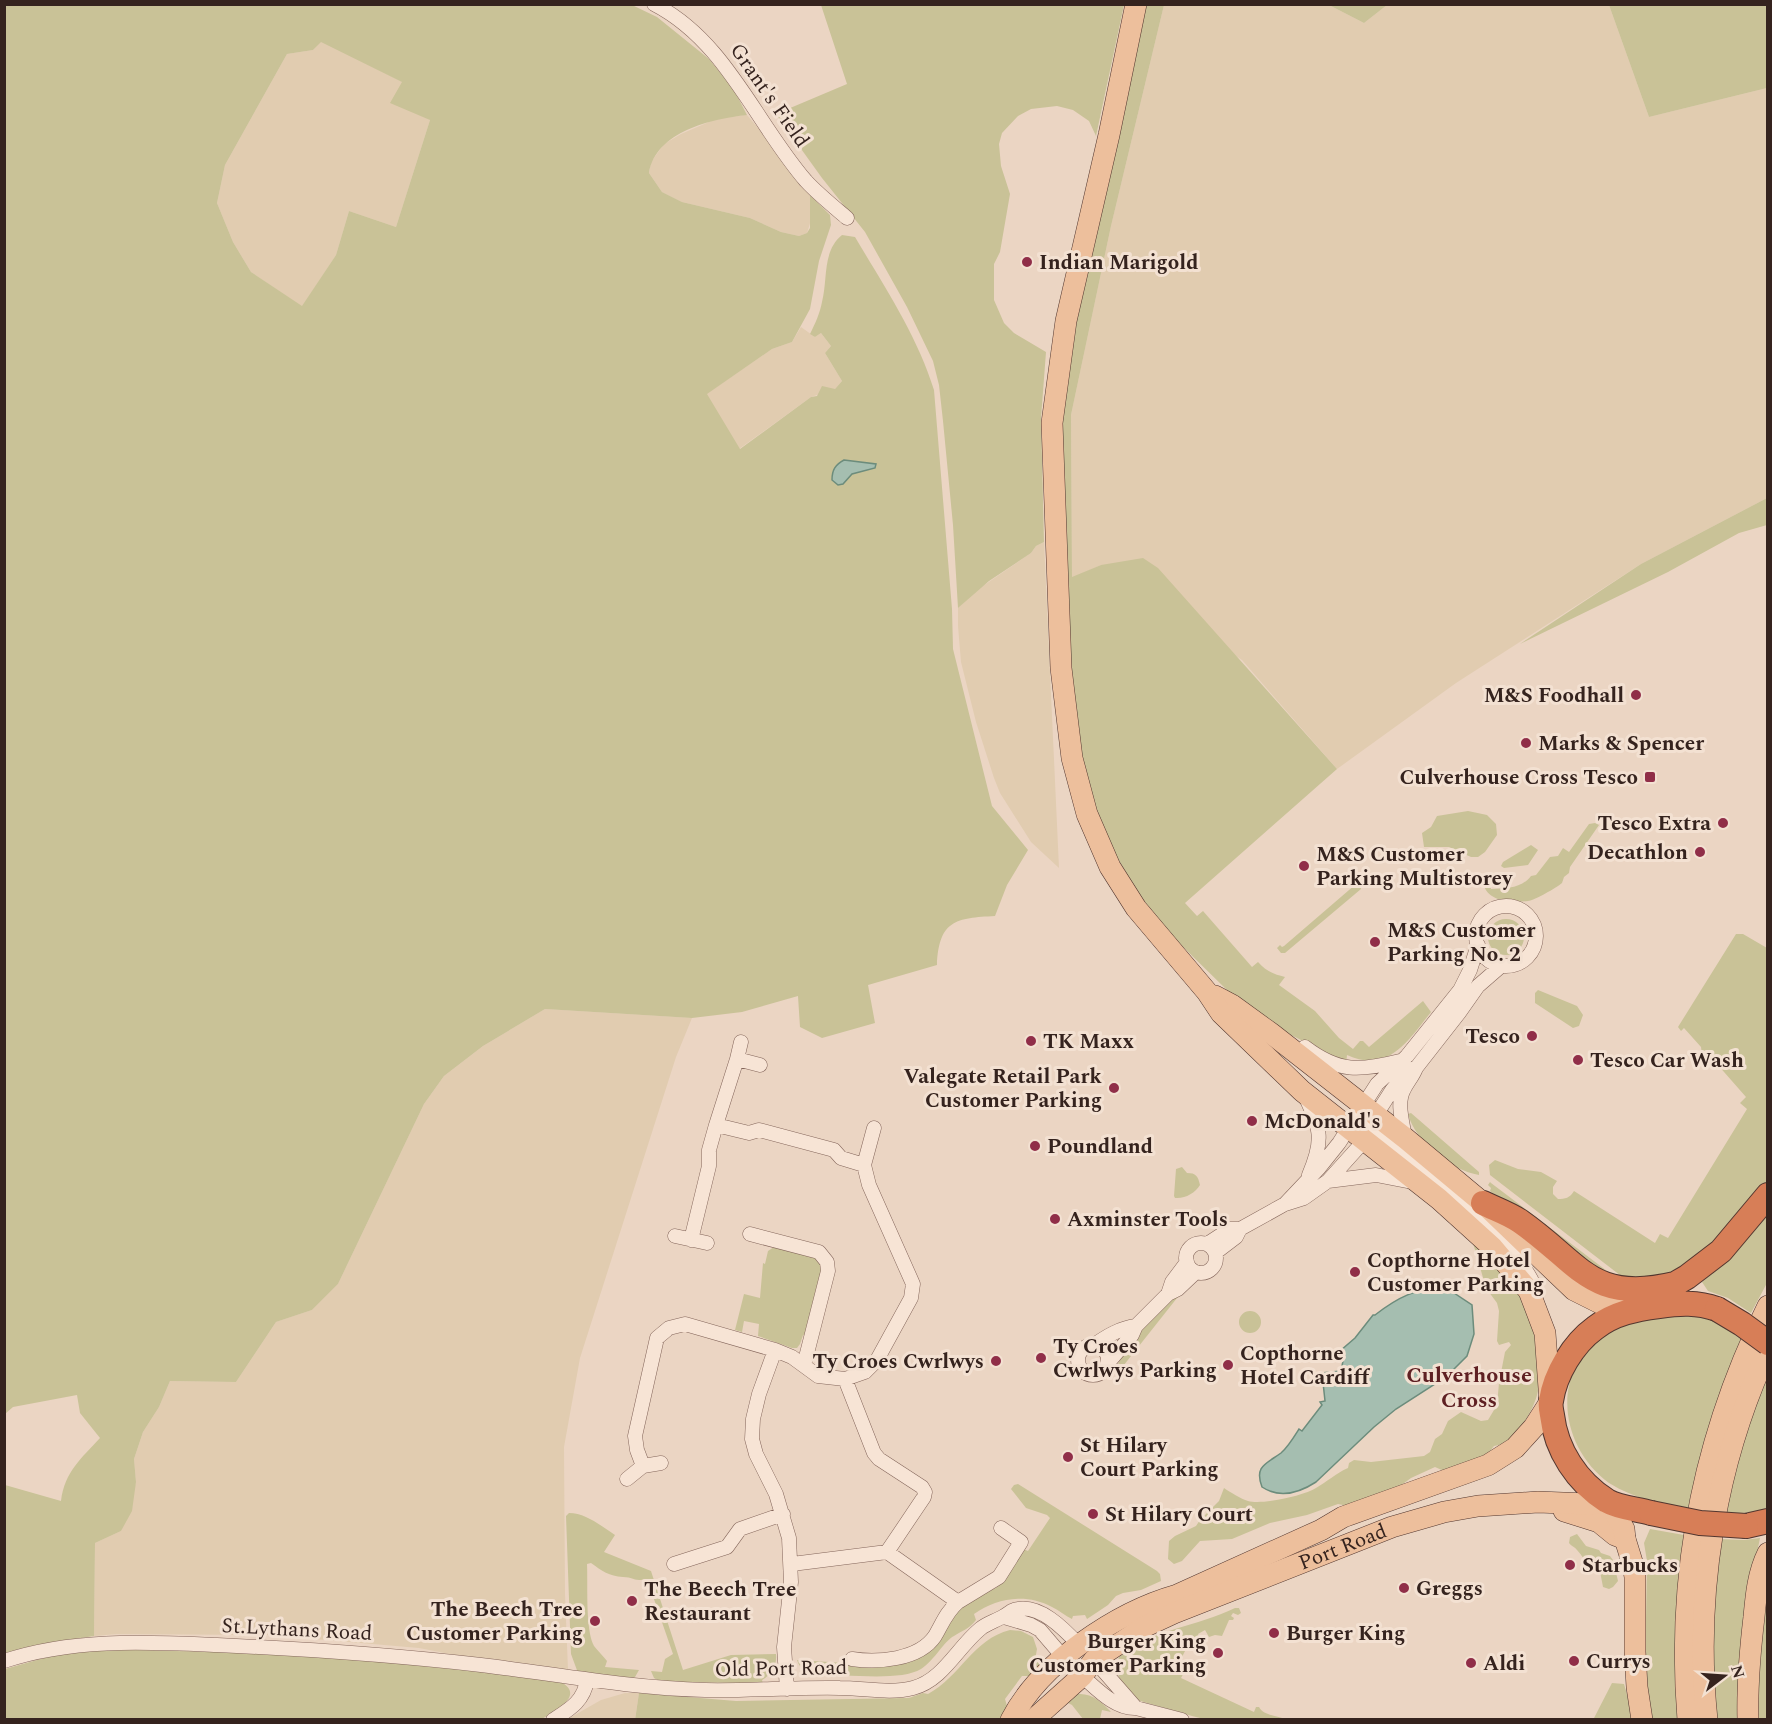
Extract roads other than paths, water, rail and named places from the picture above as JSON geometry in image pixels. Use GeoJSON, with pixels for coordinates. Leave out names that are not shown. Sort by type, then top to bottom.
{"type":"FeatureCollection","features":[{"type":"Feature","properties":{"kind":"highway"},"geometry":{"type":"LineString","coordinates":[[1757,1524],[1719,1525],[1651,1514],[1609,1502],[1586,1483],[1569,1463],[1557,1439],[1550,1402],[1564,1365],[1577,1344],[1595,1327],[1632,1309],[1706,1264],[1721,1251],[1767,1195]]}},
{"type":"Feature","properties":{"kind":"highway"},"geometry":{"type":"LineString","coordinates":[[1483,1203],[1520,1220],[1587,1276],[1604,1285],[1621,1290],[1641,1291],[1676,1284]]}},
{"type":"Feature","properties":{"kind":"highway"},"geometry":{"type":"LineString","coordinates":[[1632,1309],[1696,1303],[1718,1310],[1767,1343]]}},
{"type":"Feature","properties":{"kind":"main road"},"geometry":{"type":"LineString","coordinates":[[1136,4],[1111,129],[1066,321],[1052,423],[1061,668],[1072,758],[1078,785],[1097,841],[1110,867],[1136,908],[1207,992],[1221,1013],[1302,1091],[1363,1122],[1405,1138],[1483,1203],[1574,1290],[1606,1306],[1632,1309]]}},
{"type":"Feature","properties":{"kind":"main road"},"geometry":{"type":"LineString","coordinates":[[1207,992],[1232,1005],[1272,1034],[1363,1122],[1420,1184],[1464,1220],[1492,1247],[1523,1283],[1538,1311],[1545,1333],[1550,1402]]}},
{"type":"Feature","properties":{"kind":"main road"},"geometry":{"type":"LineString","coordinates":[[1688,1719],[1684,1652],[1686,1605],[1698,1508],[1714,1440],[1729,1394],[1767,1306]]}},
{"type":"Feature","properties":{"kind":"main road"},"geometry":{"type":"LineString","coordinates":[[1707,1719],[1704,1678],[1705,1595],[1713,1528],[1732,1447],[1767,1350]]}},
{"type":"Feature","properties":{"kind":"main road","name":"Port Road"},"geometry":{"type":"LineString","coordinates":[[1033,1719],[1080,1660],[1115,1622],[1321,1530],[1343,1517],[1497,1461],[1524,1438],[1550,1402]]}},
{"type":"Feature","properties":{"kind":"main road"},"geometry":{"type":"LineString","coordinates":[[1554,1502],[1565,1512],[1599,1522],[1615,1535],[1625,1539]]}},
{"type":"Feature","properties":{"kind":"main road"},"geometry":{"type":"LineString","coordinates":[[1609,1502],[1624,1529],[1635,1577],[1635,1652],[1642,1719]]}},
{"type":"Feature","properties":{"kind":"main road","name":"Port Road"},"geometry":{"type":"LineString","coordinates":[[1011,1719],[1034,1688],[1080,1660],[1174,1613],[1392,1527],[1461,1508],[1497,1504],[1609,1502]]}},
{"type":"Feature","properties":{"kind":"main road"},"geometry":{"type":"LineString","coordinates":[[1748,1719],[1749,1660],[1754,1610],[1760,1573],[1767,1553]]}},
{"type":"Feature","properties":{"kind":"street","name":"Grant's Field"},"geometry":{"type":"LineString","coordinates":[[654,4],[672,14],[715,52],[806,181],[847,218]]}},
{"type":"Feature","properties":{"kind":"street"},"geometry":{"type":"LineString","coordinates":[[1511,907],[1528,916],[1536,934],[1535,944],[1531,954],[1524,961],[1515,965],[1501,966],[1486,959],[1478,945],[1476,932],[1485,915],[1492,910],[1511,907]]}},
{"type":"Feature","properties":{"kind":"street"},"geometry":{"type":"LineString","coordinates":[[1211,1249],[1236,1237],[1240,1229],[1285,1204],[1304,1198],[1328,1181],[1363,1122],[1384,1076],[1402,1060],[1463,985],[1478,945]]}},
{"type":"Feature","properties":{"kind":"street"},"geometry":{"type":"LineString","coordinates":[[1405,1138],[1400,1104],[1402,1091],[1414,1075],[1416,1068],[1478,986],[1501,966]]}},
{"type":"Feature","properties":{"kind":"street"},"geometry":{"type":"LineString","coordinates":[[1232,1005],[1253,1029],[1472,1212],[1499,1238],[1529,1274],[1534,1286],[1538,1311]]}},
{"type":"Feature","properties":{"kind":"street"},"geometry":{"type":"LineString","coordinates":[[1272,1034],[1300,1043],[1319,1058],[1340,1066],[1358,1069],[1402,1060]]}},
{"type":"Feature","properties":{"kind":"street"},"geometry":{"type":"LineString","coordinates":[[692,1239],[709,1166],[709,1150],[741,1042]]}},
{"type":"Feature","properties":{"kind":"street"},"geometry":{"type":"LineString","coordinates":[[737,1059],[760,1065]]}},
{"type":"Feature","properties":{"kind":"street"},"geometry":{"type":"LineString","coordinates":[[1285,1204],[1363,1122],[1408,1070],[1416,1068]]}},
{"type":"Feature","properties":{"kind":"street"},"geometry":{"type":"LineString","coordinates":[[1302,1091],[1316,1118],[1319,1134],[1318,1150],[1306,1182]]}},
{"type":"Feature","properties":{"kind":"street"},"geometry":{"type":"LineString","coordinates":[[716,1125],[749,1133],[759,1130],[834,1150],[841,1158],[864,1165]]}},
{"type":"Feature","properties":{"kind":"street"},"geometry":{"type":"LineString","coordinates":[[643,1466],[635,1436],[653,1352],[657,1338],[676,1325],[685,1324],[775,1350],[792,1357],[818,1376],[845,1379],[865,1372],[872,1366],[913,1291],[911,1276],[873,1197],[864,1165],[874,1128]]}},
{"type":"Feature","properties":{"kind":"street"},"geometry":{"type":"LineString","coordinates":[[1328,1181],[1376,1175],[1420,1184]]}},
{"type":"Feature","properties":{"kind":"street"},"geometry":{"type":"LineString","coordinates":[[750,1234],[819,1252],[827,1262],[828,1270],[804,1365]]}},
{"type":"Feature","properties":{"kind":"street"},"geometry":{"type":"LineString","coordinates":[[675,1236],[707,1243]]}},
{"type":"Feature","properties":{"kind":"street"},"geometry":{"type":"LineString","coordinates":[[1198,1243],[1211,1249],[1216,1258],[1213,1268],[1203,1273],[1192,1267],[1187,1253],[1190,1248],[1198,1243]]}},
{"type":"Feature","properties":{"kind":"street"},"geometry":{"type":"LineString","coordinates":[[1107,1364],[1106,1353],[1099,1346],[1088,1345],[1080,1351],[1078,1359],[1080,1368],[1088,1374],[1098,1374],[1102,1371],[1132,1335],[1136,1326],[1168,1294],[1178,1289],[1192,1267]]}},
{"type":"Feature","properties":{"kind":"street"},"geometry":{"type":"LineString","coordinates":[[1094,1345],[1126,1327],[1136,1326]]}},
{"type":"Feature","properties":{"kind":"street"},"geometry":{"type":"LineString","coordinates":[[775,1350],[757,1402],[752,1439],[756,1454],[776,1494],[789,1538],[792,1564],[784,1647],[787,1689]]}},
{"type":"Feature","properties":{"kind":"street"},"geometry":{"type":"LineString","coordinates":[[845,1379],[874,1453],[879,1459],[922,1487],[925,1492],[924,1497],[887,1552]]}},
{"type":"Feature","properties":{"kind":"street"},"geometry":{"type":"LineString","coordinates":[[627,1479],[643,1466],[661,1463]]}},
{"type":"Feature","properties":{"kind":"street"},"geometry":{"type":"LineString","coordinates":[[674,1564],[728,1547],[740,1529],[783,1514]]}},
{"type":"Feature","properties":{"kind":"street"},"geometry":{"type":"LineString","coordinates":[[852,1659],[878,1661],[920,1649],[934,1638],[945,1616],[958,1602],[999,1577],[1021,1542],[1000,1528]]}},
{"type":"Feature","properties":{"kind":"street"},"geometry":{"type":"LineString","coordinates":[[792,1564],[887,1552],[958,1602]]}},
{"type":"Feature","properties":{"kind":"street","name":"Old Port Road"},"geometry":{"type":"LineString","coordinates":[[588,1680],[681,1689],[901,1690],[918,1687],[941,1671],[978,1630],[1014,1610],[1040,1613],[1055,1621],[1080,1660]]}},
{"type":"Feature","properties":{"kind":"street"},"geometry":{"type":"LineString","coordinates":[[1004,1617],[1040,1630],[1080,1660],[1136,1708]]}},
{"type":"Feature","properties":{"kind":"street","name":"St.Lythans Road"},"geometry":{"type":"LineString","coordinates":[[4,1661],[51,1650],[122,1641],[381,1654],[588,1680]]}},
{"type":"Feature","properties":{"kind":"street"},"geometry":{"type":"LineString","coordinates":[[1080,1660],[1101,1693],[1119,1704],[1128,1708],[1182,1719]]}},
{"type":"Feature","properties":{"kind":"street"},"geometry":{"type":"LineString","coordinates":[[553,1719],[576,1704],[585,1692],[588,1680]]}},
{"type":"Feature","properties":{"kind":"place","name":"Indian Marigold"},"geometry":{"type":"Point","coordinates":[1027,262]}},
{"type":"Feature","properties":{"kind":"place","name":"M&S Foodhall"},"geometry":{"type":"Point","coordinates":[1636,695]}},
{"type":"Feature","properties":{"kind":"place","name":"Marks & Spencer"},"geometry":{"type":"Point","coordinates":[1526,743]}},
{"type":"Feature","properties":{"kind":"place","name":"Culverhouse Cross Tesco"},"geometry":{"type":"Point","coordinates":[1650,777]}},
{"type":"Feature","properties":{"kind":"place","name":"Tesco Extra"},"geometry":{"type":"Point","coordinates":[1723,823]}},
{"type":"Feature","properties":{"kind":"place","name":"Decathlon"},"geometry":{"type":"Point","coordinates":[1700,852]}},
{"type":"Feature","properties":{"kind":"place","name":"M&S Customer Parking Multistorey"},"geometry":{"type":"Point","coordinates":[1304,866]}},
{"type":"Feature","properties":{"kind":"place","name":"M&S Customer Parking No. 2"},"geometry":{"type":"Point","coordinates":[1375,942]}},
{"type":"Feature","properties":{"kind":"place","name":"Tesco"},"geometry":{"type":"Point","coordinates":[1532,1036]}},
{"type":"Feature","properties":{"kind":"place","name":"TK Maxx"},"geometry":{"type":"Point","coordinates":[1031,1041]}},
{"type":"Feature","properties":{"kind":"place","name":"Tesco Car Wash"},"geometry":{"type":"Point","coordinates":[1578,1060]}},
{"type":"Feature","properties":{"kind":"place","name":"Valegate Retail Park Customer Parking"},"geometry":{"type":"Point","coordinates":[1114,1088]}},
{"type":"Feature","properties":{"kind":"place","name":"McDonald's"},"geometry":{"type":"Point","coordinates":[1252,1121]}},
{"type":"Feature","properties":{"kind":"place","name":"Poundland"},"geometry":{"type":"Point","coordinates":[1035,1146]}},
{"type":"Feature","properties":{"kind":"place","name":"Axminster Tools"},"geometry":{"type":"Point","coordinates":[1055,1219]}},
{"type":"Feature","properties":{"kind":"place","name":"Copthorne Hotel Customer Parking"},"geometry":{"type":"Point","coordinates":[1355,1272]}},
{"type":"Feature","properties":{"kind":"place","name":"Ty Croes Cwrlwys Parking"},"geometry":{"type":"Point","coordinates":[1041,1358]}},
{"type":"Feature","properties":{"kind":"place","name":"Ty Croes Cwrlwys"},"geometry":{"type":"Point","coordinates":[996,1361]}},
{"type":"Feature","properties":{"kind":"place","name":"Copthorne Hotel Cardiff"},"geometry":{"type":"Point","coordinates":[1228,1365]}},
{"type":"Feature","properties":{"kind":"place","name":"St Hilary Court Parking"},"geometry":{"type":"Point","coordinates":[1068,1457]}},
{"type":"Feature","properties":{"kind":"place","name":"St Hilary Court"},"geometry":{"type":"Point","coordinates":[1093,1514]}},
{"type":"Feature","properties":{"kind":"place","name":"Starbucks"},"geometry":{"type":"Point","coordinates":[1570,1565]}},
{"type":"Feature","properties":{"kind":"place","name":"Greggs"},"geometry":{"type":"Point","coordinates":[1404,1588]}},
{"type":"Feature","properties":{"kind":"place","name":"The Beech Tree Restaurant"},"geometry":{"type":"Point","coordinates":[632,1601]}},
{"type":"Feature","properties":{"kind":"place","name":"The Beech Tree Customer Parking"},"geometry":{"type":"Point","coordinates":[595,1621]}},
{"type":"Feature","properties":{"kind":"place","name":"Burger King"},"geometry":{"type":"Point","coordinates":[1274,1633]}},
{"type":"Feature","properties":{"kind":"place","name":"Burger King Customer Parking"},"geometry":{"type":"Point","coordinates":[1218,1653]}},
{"type":"Feature","properties":{"kind":"place","name":"Currys"},"geometry":{"type":"Point","coordinates":[1574,1661]}},
{"type":"Feature","properties":{"kind":"place","name":"Aldi"},"geometry":{"type":"Point","coordinates":[1471,1663]}},
{"type":"Feature","properties":{"kind":"district","name":"Culverhouse Cross"},"geometry":{"type":"Point","coordinates":[1469,1386]}}]}
